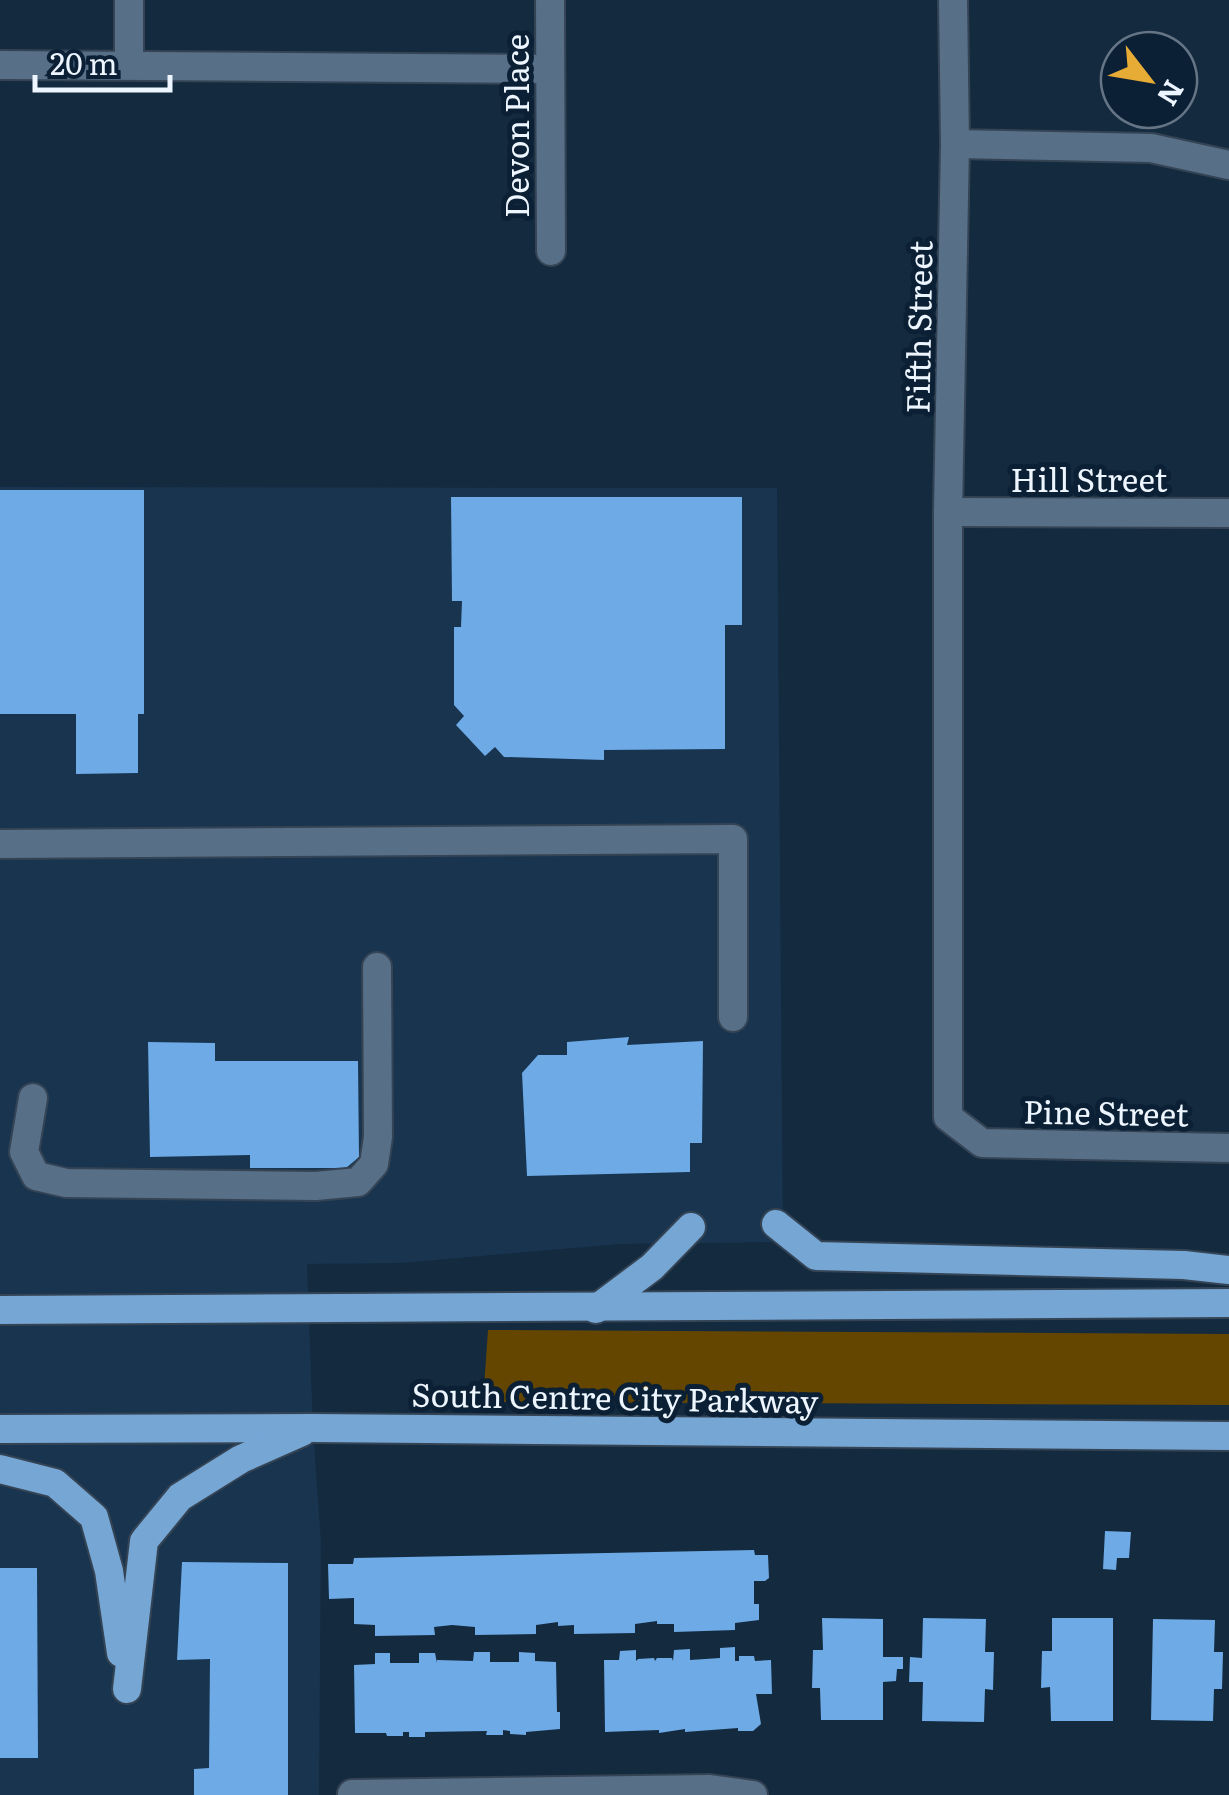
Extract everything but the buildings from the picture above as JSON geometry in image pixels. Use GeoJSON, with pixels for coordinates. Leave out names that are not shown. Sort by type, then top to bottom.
{"type":"FeatureCollection","features":[{"type":"Feature","properties":{"kind":"highway"},"geometry":{"type":"LineString","coordinates":[[776,1224],[816,1256],[1184,1265],[1229,1270]]}},
{"type":"Feature","properties":{"kind":"highway"},"geometry":{"type":"LineString","coordinates":[[596,1309],[652,1267],[691,1227]]}},
{"type":"Feature","properties":{"kind":"highway"},"geometry":{"type":"LineString","coordinates":[[0,1310],[1229,1303]]}},
{"type":"Feature","properties":{"kind":"highway"},"geometry":{"type":"LineString","coordinates":[[0,1469],[55,1483],[94,1518],[109,1571],[126,1689],[144,1542],[180,1497],[241,1459],[313,1428]]}},
{"type":"Feature","properties":{"kind":"highway","name":"South Centre City Parkway"},"geometry":{"type":"LineString","coordinates":[[0,1429],[1229,1436]]}},
{"type":"Feature","properties":{"kind":"street"},"geometry":{"type":"LineString","coordinates":[[129,0],[129,65]]}},
{"type":"Feature","properties":{"kind":"street","name":"Devon Place"},"geometry":{"type":"LineString","coordinates":[[550,0],[550,251]]}},
{"type":"Feature","properties":{"kind":"street","name":"Fifth Street"},"geometry":{"type":"LineString","coordinates":[[953,0],[948,1117],[982,1143]]}},
{"type":"Feature","properties":{"kind":"street"},"geometry":{"type":"LineString","coordinates":[[0,65],[549,69]]}},
{"type":"Feature","properties":{"kind":"street"},"geometry":{"type":"LineString","coordinates":[[955,144],[1150,148],[1229,165]]}},
{"type":"Feature","properties":{"kind":"street","name":"Hill Street"},"geometry":{"type":"LineString","coordinates":[[948,512],[1229,513]]}},
{"type":"Feature","properties":{"kind":"street"},"geometry":{"type":"LineString","coordinates":[[0,844],[733,838],[733,1017]]}},
{"type":"Feature","properties":{"kind":"street"},"geometry":{"type":"LineString","coordinates":[[33,1098],[24,1152],[36,1176],[66,1183],[316,1186],[358,1182],[374,1164],[378,1137],[378,967]]}},
{"type":"Feature","properties":{"kind":"street","name":"Pine Street"},"geometry":{"type":"LineString","coordinates":[[982,1143],[1229,1148]]}},
{"type":"Feature","properties":{"kind":"street"},"geometry":{"type":"LineString","coordinates":[[352,1794],[710,1790],[753,1795]]}},
{"type":"Feature","properties":{"kind":"shaded area"},"geometry":{"type":"Polygon","coordinates":[[[0,487],[777,488],[783,1242],[619,1244],[400,1263],[307,1264],[321,1542],[319,1795],[0,1795],[0,487]]]}},
{"type":"Feature","properties":{"kind":"shaded area"},"geometry":{"type":"Polygon","coordinates":[[[488,1330],[1229,1334],[1229,1405],[483,1402],[488,1330]]]}}]}
